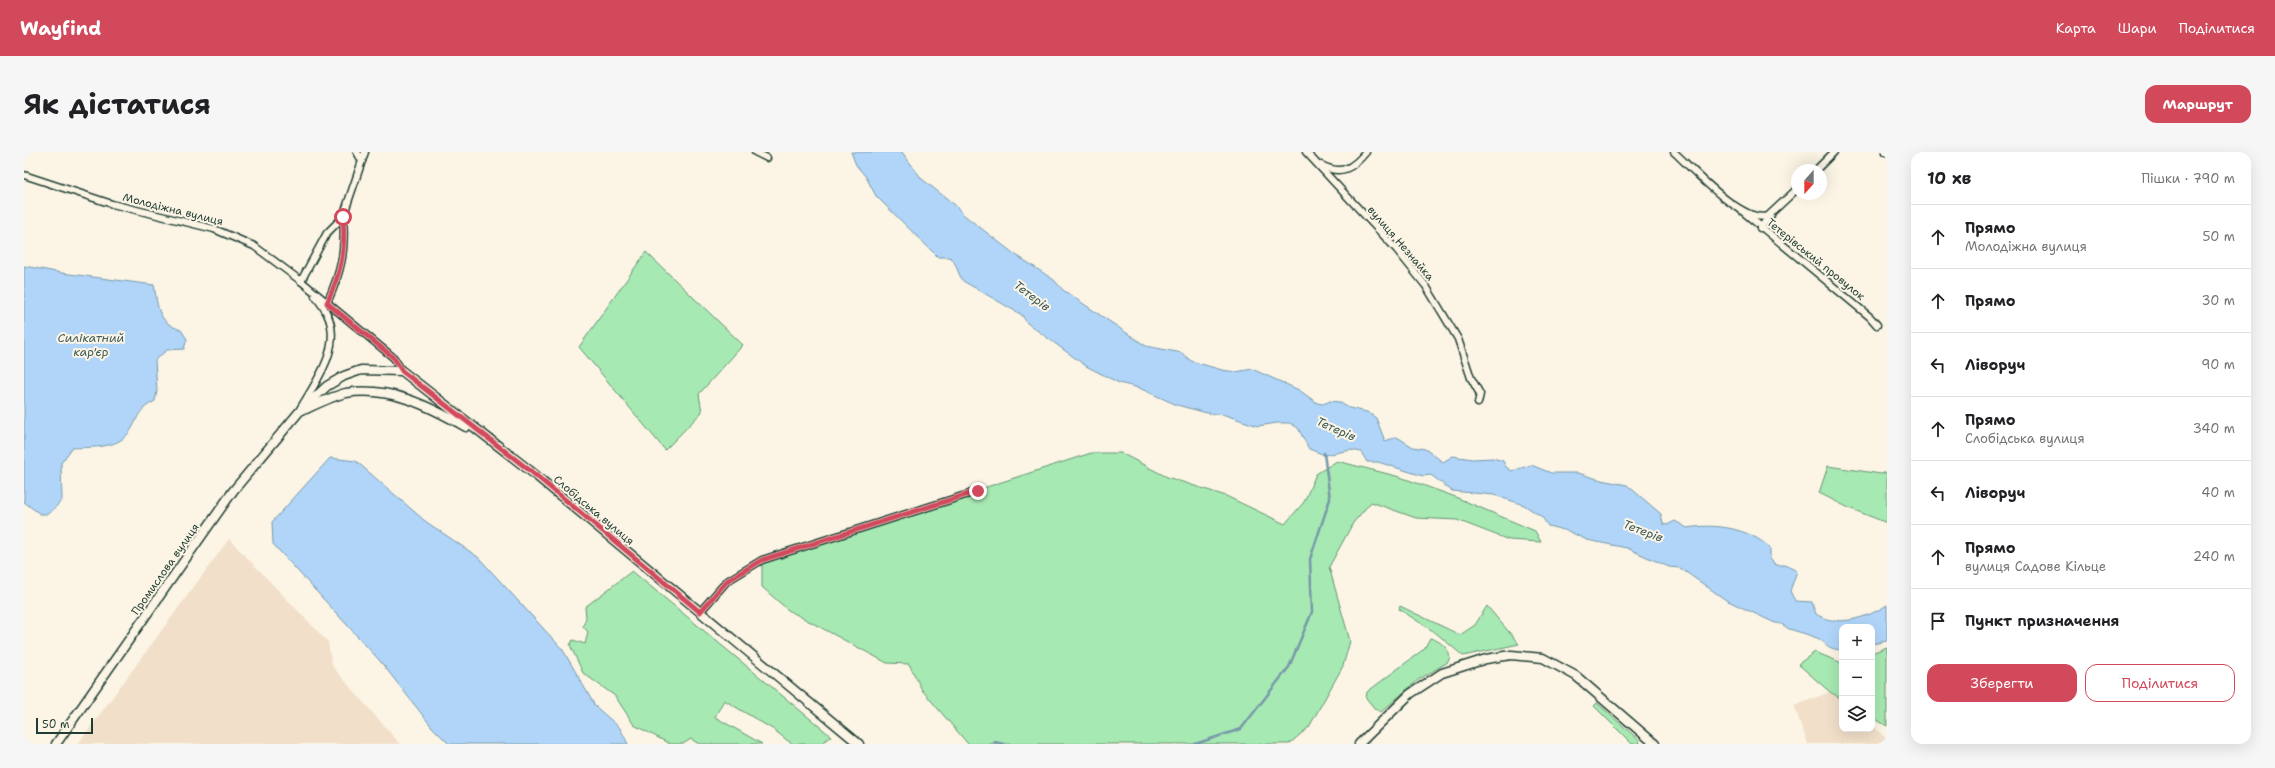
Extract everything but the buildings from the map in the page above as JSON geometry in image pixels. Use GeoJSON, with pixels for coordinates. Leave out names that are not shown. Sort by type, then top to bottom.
{"type":"FeatureCollection","features":[{"type":"Feature","properties":{"kind":"street"},"geometry":{"type":"LineString","coordinates":[[357,152],[362,161]]}},
{"type":"Feature","properties":{"kind":"street"},"geometry":{"type":"LineString","coordinates":[[327,303],[341,271],[345,238],[343,217],[365,152]]}},
{"type":"Feature","properties":{"kind":"street"},"geometry":{"type":"LineString","coordinates":[[755,152],[768,158]]}},
{"type":"Feature","properties":{"kind":"street","name":"вулиця Незнайка"},"geometry":{"type":"LineString","coordinates":[[1306,152],[1397,250],[1426,286],[1458,339],[1472,378],[1480,394],[1478,403]]}},
{"type":"Feature","properties":{"kind":"street"},"geometry":{"type":"LineString","coordinates":[[1317,164],[1328,169],[1344,171],[1351,168],[1366,152]]}},
{"type":"Feature","properties":{"kind":"street","name":"Тетерівський провулок"},"geometry":{"type":"LineString","coordinates":[[1674,152],[1760,228],[1798,255],[1870,316],[1877,325]]}},
{"type":"Feature","properties":{"kind":"street"},"geometry":{"type":"LineString","coordinates":[[1822,164],[1834,152]]}},
{"type":"Feature","properties":{"kind":"street","name":"Молодіжна вулиця"},"geometry":{"type":"LineString","coordinates":[[24,175],[112,204],[194,223],[232,235],[254,246],[312,291]]}},
{"type":"Feature","properties":{"kind":"street"},"geometry":{"type":"LineString","coordinates":[[1760,228],[1791,195]]}},
{"type":"Feature","properties":{"kind":"street"},"geometry":{"type":"LineString","coordinates":[[1741,210],[1760,217],[1768,216],[1774,212]]}},
{"type":"Feature","properties":{"kind":"street"},"geometry":{"type":"LineString","coordinates":[[301,281],[327,233],[343,217]]}},
{"type":"Feature","properties":{"kind":"street"},"geometry":{"type":"LineString","coordinates":[[312,291],[394,358],[402,371]]}},
{"type":"Feature","properties":{"kind":"street"},"geometry":{"type":"LineString","coordinates":[[299,412],[321,373],[329,355],[331,344],[330,322],[312,291]]}},
{"type":"Feature","properties":{"kind":"street"},"geometry":{"type":"LineString","coordinates":[[299,412],[327,386],[344,376],[361,370],[402,371]]}},
{"type":"Feature","properties":{"kind":"street","name":"Слобідська вулиця"},"geometry":{"type":"LineString","coordinates":[[402,371],[496,444],[859,744]]}},
{"type":"Feature","properties":{"kind":"street"},"geometry":{"type":"LineString","coordinates":[[299,412],[345,394],[368,391],[387,393],[427,406],[496,444]]}},
{"type":"Feature","properties":{"kind":"street","name":"Промислова вулиця"},"geometry":{"type":"LineString","coordinates":[[56,744],[233,491],[299,412]]}},
{"type":"Feature","properties":{"kind":"street"},"geometry":{"type":"LineString","coordinates":[[700,612],[727,581],[762,560],[978,491]]}},
{"type":"Feature","properties":{"kind":"street"},"geometry":{"type":"LineString","coordinates":[[1359,744],[1410,694],[1442,673],[1466,664],[1511,656],[1533,656],[1557,664],[1576,676],[1655,744]]}},
{"type":"Feature","properties":{"kind":"shaded area"},"geometry":{"type":"Polygon","coordinates":[[[229,539],[328,642],[332,666],[400,744],[78,744],[229,539]]]}},
{"type":"Feature","properties":{"kind":"shaded area"},"geometry":{"type":"Polygon","coordinates":[[[1830,692],[1839,697],[1839,732],[1875,732],[1875,725],[1877,730],[1887,739],[1887,744],[1808,744],[1794,706],[1830,692]]]}},
{"type":"Feature","properties":{"kind":"green space"},"geometry":{"type":"Polygon","coordinates":[[[646,252],[743,345],[699,394],[702,412],[665,450],[579,347],[646,252]]]}},
{"type":"Feature","properties":{"kind":"green space"},"geometry":{"type":"Polygon","coordinates":[[[1091,453],[1121,453],[1167,477],[1226,496],[1285,524],[1304,502],[1316,474],[1337,461],[1400,477],[1453,496],[1535,531],[1541,542],[1509,540],[1457,520],[1416,518],[1371,502],[1353,523],[1329,567],[1350,641],[1343,666],[1309,727],[1289,744],[968,744],[922,690],[909,664],[887,663],[788,610],[762,587],[762,560],[1091,453]]]}},
{"type":"Feature","properties":{"kind":"green space"},"geometry":{"type":"Polygon","coordinates":[[[1828,466],[1881,474],[1887,472],[1887,523],[1849,508],[1819,493],[1828,466]]]}},
{"type":"Feature","properties":{"kind":"green space"},"geometry":{"type":"Polygon","coordinates":[[[632,571],[831,736],[821,744],[792,744],[774,730],[724,700],[715,717],[762,744],[699,744],[691,739],[683,744],[670,744],[634,725],[615,696],[583,673],[570,645],[573,640],[585,644],[588,632],[583,626],[586,618],[585,607],[632,571]]]}},
{"type":"Feature","properties":{"kind":"green space"},"geometry":{"type":"Polygon","coordinates":[[[1400,606],[1460,635],[1475,625],[1487,606],[1519,644],[1463,656],[1436,633],[1399,609],[1400,606]]]}},
{"type":"Feature","properties":{"kind":"green space"},"geometry":{"type":"Polygon","coordinates":[[[1430,638],[1438,641],[1448,651],[1448,662],[1418,680],[1381,712],[1375,709],[1366,698],[1367,692],[1424,649],[1430,638]]]}},
{"type":"Feature","properties":{"kind":"green space"},"geometry":{"type":"Polygon","coordinates":[[[1887,647],[1887,726],[1875,719],[1875,652],[1887,647]]]}},
{"type":"Feature","properties":{"kind":"green space"},"geometry":{"type":"Polygon","coordinates":[[[1815,652],[1839,662],[1839,697],[1830,692],[1798,664],[1815,652]]]}},
{"type":"Feature","properties":{"kind":"green space"},"geometry":{"type":"Polygon","coordinates":[[[1597,703],[1639,740],[1640,744],[1632,744],[1594,706],[1597,703]]]}},
{"type":"Feature","properties":{"kind":"water","name":"Тетерів"},"geometry":{"type":"Polygon","coordinates":[[[851,152],[902,152],[922,179],[955,205],[964,215],[1013,253],[1054,280],[1063,290],[1146,346],[1182,353],[1191,361],[1222,370],[1236,372],[1252,369],[1299,390],[1317,403],[1323,404],[1330,401],[1339,402],[1349,408],[1367,412],[1376,418],[1385,441],[1397,437],[1413,447],[1425,449],[1443,462],[1453,456],[1472,459],[1493,458],[1503,461],[1506,467],[1512,471],[1531,465],[1551,473],[1578,473],[1601,480],[1627,485],[1661,514],[1663,524],[1667,525],[1675,521],[1687,528],[1709,526],[1720,527],[1742,532],[1762,541],[1770,548],[1770,559],[1776,565],[1785,565],[1797,571],[1790,591],[1795,601],[1812,602],[1816,614],[1824,618],[1842,621],[1852,620],[1870,614],[1887,605],[1887,641],[1875,643],[1875,624],[1839,624],[1839,650],[1832,648],[1817,638],[1789,629],[1726,600],[1680,568],[1669,567],[1627,548],[1587,540],[1568,531],[1548,526],[1542,517],[1524,505],[1494,495],[1452,491],[1431,475],[1423,476],[1378,462],[1367,462],[1361,452],[1351,450],[1325,455],[1309,449],[1298,428],[1290,423],[1277,423],[1258,426],[1225,415],[1207,413],[1177,405],[1139,388],[1119,383],[1086,366],[1027,323],[1022,315],[963,281],[950,257],[938,257],[876,196],[866,177],[856,165],[851,152]]]}},
{"type":"Feature","properties":{"kind":"water","name":"Силікатний кар'єр"},"geometry":{"type":"Polygon","coordinates":[[[24,266],[62,273],[154,285],[158,307],[163,318],[173,327],[181,330],[187,339],[184,349],[167,350],[155,360],[157,391],[155,401],[143,409],[126,436],[121,440],[107,445],[72,448],[61,463],[62,500],[49,514],[40,514],[24,502],[24,266]]]}},
{"type":"Feature","properties":{"kind":"water"},"geometry":{"type":"Polygon","coordinates":[[[330,458],[356,461],[425,521],[478,557],[563,650],[595,706],[620,728],[628,744],[449,744],[432,727],[380,661],[273,544],[272,522],[330,458]]]}},
{"type":"Feature","properties":{"kind":"waterway"},"geometry":{"type":"LineString","coordinates":[[1195,744],[1241,729],[1289,667],[1312,612],[1310,559],[1330,499],[1324,453]]}},
{"type":"Feature","properties":{"kind":"waterway"},"geometry":{"type":"LineString","coordinates":[[994,742],[1004,744]]}},
{"type":"Feature","properties":{"kind":"route"},"geometry":{"type":"LineString","coordinates":[[343,217],[345,238],[341,271],[327,303],[394,358],[402,371],[533,473],[700,612],[727,581],[762,560],[978,491]]}}]}
